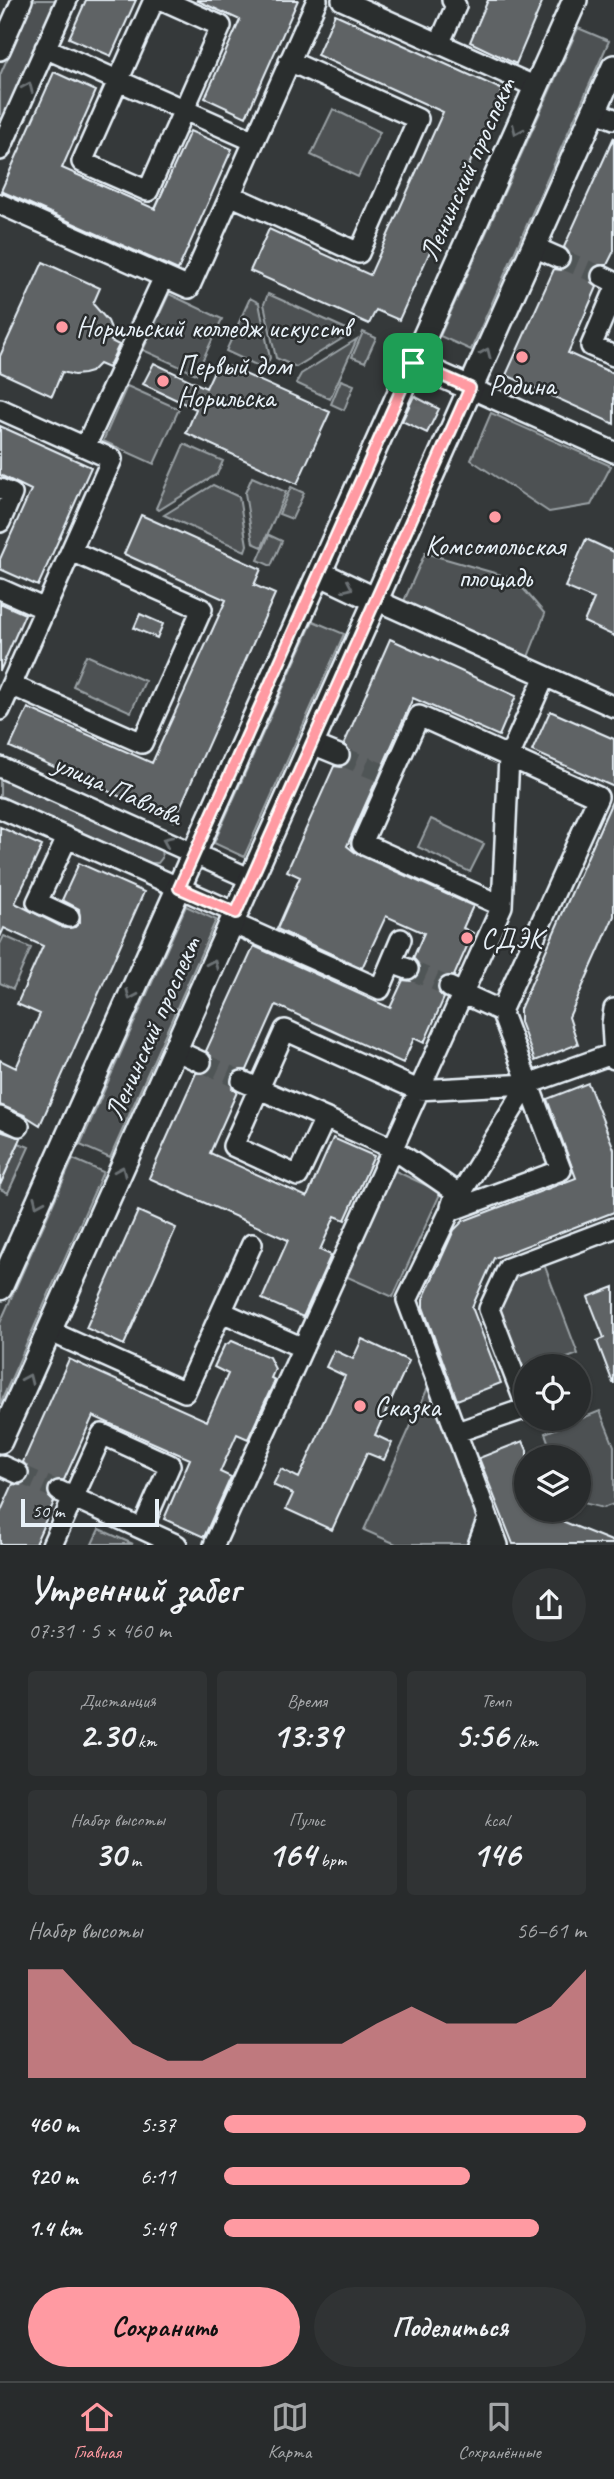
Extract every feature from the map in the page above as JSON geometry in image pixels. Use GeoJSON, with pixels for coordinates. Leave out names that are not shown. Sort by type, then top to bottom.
{"type":"FeatureCollection","features":[{"type":"Feature","properties":{"kind":"main road","name":"Ленинский проспект"},"geometry":{"type":"LineString","coordinates":[[0,1288],[574,1]]}},
{"type":"Feature","properties":{"kind":"main road","name":"Ленинский проспект"},"geometry":{"type":"LineString","coordinates":[[0,1441],[534,247],[604,115],[614,67]]}},
{"type":"Feature","properties":{"kind":"main road"},"geometry":{"type":"LineString","coordinates":[[413,363],[470,388]]}},
{"type":"Feature","properties":{"kind":"main road"},"geometry":{"type":"LineString","coordinates":[[319,573],[376,600]]}},
{"type":"Feature","properties":{"kind":"street"},"geometry":{"type":"LineString","coordinates":[[0,50],[22,0]]}},
{"type":"Feature","properties":{"kind":"street"},"geometry":{"type":"LineString","coordinates":[[0,150],[67,0]]}},
{"type":"Feature","properties":{"kind":"street"},"geometry":{"type":"LineString","coordinates":[[154,0],[82,162],[148,191],[221,26],[163,0]]}},
{"type":"Feature","properties":{"kind":"street"},"geometry":{"type":"LineString","coordinates":[[0,204],[189,288],[317,0]]}},
{"type":"Feature","properties":{"kind":"street"},"geometry":{"type":"LineString","coordinates":[[342,0],[536,87]]}},
{"type":"Feature","properties":{"kind":"street"},"geometry":{"type":"LineString","coordinates":[[439,44],[456,6],[452,0]]}},
{"type":"Feature","properties":{"kind":"street"},"geometry":{"type":"LineString","coordinates":[[45,48],[254,141]]}},
{"type":"Feature","properties":{"kind":"street"},"geometry":{"type":"LineString","coordinates":[[230,195],[359,253],[418,119],[289,61]]}},
{"type":"Feature","properties":{"kind":"street"},"geometry":{"type":"LineString","coordinates":[[534,247],[559,258]]}},
{"type":"Feature","properties":{"kind":"street"},"geometry":{"type":"LineString","coordinates":[[85,447],[163,277]]}},
{"type":"Feature","properties":{"kind":"street"},"geometry":{"type":"LineString","coordinates":[[610,284],[591,346],[614,356]]}},
{"type":"Feature","properties":{"kind":"street"},"geometry":{"type":"LineString","coordinates":[[470,388],[614,452]]}},
{"type":"Feature","properties":{"kind":"street"},"geometry":{"type":"LineString","coordinates":[[0,409],[111,459],[0,710]]}},
{"type":"Feature","properties":{"kind":"street"},"geometry":{"type":"LineString","coordinates":[[0,489],[12,494],[0,522]]}},
{"type":"Feature","properties":{"kind":"street"},"geometry":{"type":"LineString","coordinates":[[11,685],[142,743],[148,731],[202,609],[71,551]]}},
{"type":"Feature","properties":{"kind":"street"},"geometry":{"type":"LineString","coordinates":[[0,589],[45,609]]}},
{"type":"Feature","properties":{"kind":"street"},"geometry":{"type":"LineString","coordinates":[[376,600],[614,707]]}},
{"type":"Feature","properties":{"kind":"street"},"geometry":{"type":"LineString","coordinates":[[214,1545],[418,1090],[456,990],[502,906],[509,757],[545,676]]}},
{"type":"Feature","properties":{"kind":"street"},"geometry":{"type":"LineString","coordinates":[[450,1211],[561,1170],[501,1011],[597,797],[419,716],[386,775],[362,843],[502,906]]}},
{"type":"Feature","properties":{"kind":"street"},"geometry":{"type":"LineString","coordinates":[[312,744],[338,755]]}},
{"type":"Feature","properties":{"kind":"street","name":"улица Павлова"},"geometry":{"type":"LineString","coordinates":[[0,767],[251,879]]}},
{"type":"Feature","properties":{"kind":"street"},"geometry":{"type":"LineString","coordinates":[[0,808],[179,888],[234,918],[380,989],[399,966],[401,939]]}},
{"type":"Feature","properties":{"kind":"street"},"geometry":{"type":"LineString","coordinates":[[67,838],[37,902],[69,917]]}},
{"type":"Feature","properties":{"kind":"street"},"geometry":{"type":"LineString","coordinates":[[456,990],[501,1011]]}},
{"type":"Feature","properties":{"kind":"street"},"geometry":{"type":"LineString","coordinates":[[325,1118],[298,1176],[233,1146],[250,1084],[285,1030],[418,1090],[528,1084],[613,1057],[614,1009]]}},
{"type":"Feature","properties":{"kind":"street"},"geometry":{"type":"LineString","coordinates":[[175,1050],[201,1062]]}},
{"type":"Feature","properties":{"kind":"street"},"geometry":{"type":"LineString","coordinates":[[250,1084],[392,1148],[456,1192],[450,1211]]}},
{"type":"Feature","properties":{"kind":"street"},"geometry":{"type":"LineString","coordinates":[[498,1545],[407,1300],[450,1211],[528,1084]]}},
{"type":"Feature","properties":{"kind":"street"},"geometry":{"type":"LineString","coordinates":[[0,1117],[19,1126]]}},
{"type":"Feature","properties":{"kind":"street"},"geometry":{"type":"LineString","coordinates":[[514,1374],[489,1309],[508,1268],[614,1228]]}},
{"type":"Feature","properties":{"kind":"street"},"geometry":{"type":"LineString","coordinates":[[49,1331],[186,1392],[252,1244]]}},
{"type":"Feature","properties":{"kind":"street"},"geometry":{"type":"LineString","coordinates":[[222,1312],[303,1348]]}},
{"type":"Feature","properties":{"kind":"street"},"geometry":{"type":"LineString","coordinates":[[457,1432],[514,1412]]}},
{"type":"Feature","properties":{"kind":"street"},"geometry":{"type":"LineString","coordinates":[[52,1545],[66,1494],[102,1434],[170,1465],[142,1529]]}},
{"type":"Feature","properties":{"kind":"street"},"geometry":{"type":"LineString","coordinates":[[66,1494],[177,1545]]}},
{"type":"Feature","properties":{"kind":"street"},"geometry":{"type":"LineString","coordinates":[[478,1545],[488,1518]]}},
{"type":"Feature","properties":{"kind":"shaded area"},"geometry":{"type":"Polygon","coordinates":[[[33,0],[57,0],[0,127],[0,75],[33,0]]]}},
{"type":"Feature","properties":{"kind":"shaded area"},"geometry":{"type":"Polygon","coordinates":[[[578,28],[609,41],[471,350],[440,336],[578,28]]]}},
{"type":"Feature","properties":{"kind":"shaded area"},"geometry":{"type":"Polygon","coordinates":[[[333,109],[380,132],[358,177],[311,155],[333,109]]]}},
{"type":"Feature","properties":{"kind":"shaded area"},"geometry":{"type":"Polygon","coordinates":[[[169,294],[222,319],[196,374],[143,350],[169,294]]]}},
{"type":"Feature","properties":{"kind":"shaded area"},"geometry":{"type":"Polygon","coordinates":[[[268,294],[353,332],[296,367],[276,358],[264,304],[268,294]]]}},
{"type":"Feature","properties":{"kind":"shaded area"},"geometry":{"type":"Polygon","coordinates":[[[250,298],[259,303],[270,358],[265,369],[226,351],[250,298]]]}},
{"type":"Feature","properties":{"kind":"shaded area"},"geometry":{"type":"Polygon","coordinates":[[[363,332],[376,338],[365,362],[352,357],[363,332]]]}},
{"type":"Feature","properties":{"kind":"shaded area"},"geometry":{"type":"Polygon","coordinates":[[[357,339],[330,399],[296,383],[301,374],[357,339]]]}},
{"type":"Feature","properties":{"kind":"shaded area"},"geometry":{"type":"Polygon","coordinates":[[[341,380],[354,385],[344,410],[331,404],[341,380]]]}},
{"type":"Feature","properties":{"kind":"shaded area"},"geometry":{"type":"Polygon","coordinates":[[[127,386],[179,409],[154,464],[103,441],[127,386]]]}},
{"type":"Feature","properties":{"kind":"shaded area"},"geometry":{"type":"Polygon","coordinates":[[[491,413],[611,466],[591,505],[549,512],[471,460],[491,413]]]}},
{"type":"Feature","properties":{"kind":"shaded area"},"geometry":{"type":"Polygon","coordinates":[[[184,444],[223,461],[217,474],[159,510],[156,508],[184,444]]]}},
{"type":"Feature","properties":{"kind":"shaded area"},"geometry":{"type":"Polygon","coordinates":[[[252,477],[286,492],[262,547],[253,543],[245,493],[252,477]]]}},
{"type":"Feature","properties":{"kind":"shaded area"},"geometry":{"type":"Polygon","coordinates":[[[213,485],[239,497],[247,545],[245,551],[164,515],[213,485]]]}},
{"type":"Feature","properties":{"kind":"shaded area"},"geometry":{"type":"Polygon","coordinates":[[[291,487],[304,493],[292,519],[279,514],[291,487]]]}},
{"type":"Feature","properties":{"kind":"shaded area"},"geometry":{"type":"Polygon","coordinates":[[[269,535],[282,541],[271,566],[258,560],[269,535]]]}},
{"type":"Feature","properties":{"kind":"shaded area"},"geometry":{"type":"Polygon","coordinates":[[[425,553],[515,579],[545,614],[528,657],[404,601],[425,553]]]}},
{"type":"Feature","properties":{"kind":"shaded area"},"geometry":{"type":"Polygon","coordinates":[[[313,621],[344,634],[244,857],[214,843],[313,621]]]}},
{"type":"Feature","properties":{"kind":"shaded area"},"geometry":{"type":"Polygon","coordinates":[[[86,655],[145,681],[131,712],[73,686],[86,655]]]}},
{"type":"Feature","properties":{"kind":"shaded area"},"geometry":{"type":"Polygon","coordinates":[[[0,776],[161,849],[162,858],[158,863],[151,863],[0,796],[0,776]]]}},
{"type":"Feature","properties":{"kind":"shaded area"},"geometry":{"type":"Polygon","coordinates":[[[431,819],[484,844],[470,872],[418,847],[431,819]]]}},
{"type":"Feature","properties":{"kind":"shaded area"},"geometry":{"type":"Polygon","coordinates":[[[186,906],[216,920],[110,1158],[80,1145],[186,906]]]}},
{"type":"Feature","properties":{"kind":"shaded area"},"geometry":{"type":"Polygon","coordinates":[[[4,936],[31,948],[13,989],[0,983],[0,944],[4,936]]]}},
{"type":"Feature","properties":{"kind":"shaded area"},"geometry":{"type":"Polygon","coordinates":[[[19,1143],[29,1147],[8,1193],[0,1189],[0,1185],[19,1143]]]}},
{"type":"Feature","properties":{"kind":"shaded area"},"geometry":{"type":"Polygon","coordinates":[[[73,1159],[103,1172],[0,1404],[0,1323],[73,1159]]]}},
{"type":"Feature","properties":{"kind":"shaded area"},"geometry":{"type":"Polygon","coordinates":[[[391,1169],[441,1192],[393,1297],[343,1275],[391,1169]]]}},
{"type":"Feature","properties":{"kind":"shaded area"},"geometry":{"type":"Polygon","coordinates":[[[544,1264],[578,1354],[515,1354],[497,1307],[510,1277],[544,1264]]]}},
{"type":"Feature","properties":{"kind":"shaded area"},"geometry":{"type":"Polygon","coordinates":[[[430,1383],[480,1515],[468,1544],[396,1544],[364,1530],[430,1383]]]}},
{"type":"Feature","properties":{"kind":"shaded area"},"geometry":{"type":"Polygon","coordinates":[[[600,1411],[614,1446],[614,1504],[603,1508],[591,1505],[591,1445],[549,1445],[545,1433],[591,1431],[591,1415],[600,1411]]]}},
{"type":"Feature","properties":{"kind":"shaded area"},"geometry":{"type":"Polygon","coordinates":[[[99,1529],[133,1544],[92,1544],[99,1529]]]}},
{"type":"Feature","properties":{"kind":"building"},"geometry":{"type":"Polygon","coordinates":[[[86,0],[136,0],[111,56],[69,38],[86,0]]]}},
{"type":"Feature","properties":{"kind":"building"},"geometry":{"type":"Polygon","coordinates":[[[196,0],[298,0],[246,117],[205,98],[240,20],[196,0]]]}},
{"type":"Feature","properties":{"kind":"building"},"geometry":{"type":"Polygon","coordinates":[[[488,0],[543,0],[516,64],[470,42],[488,0]]]}},
{"type":"Feature","properties":{"kind":"building"},"geometry":{"type":"Polygon","coordinates":[[[335,14],[503,90],[399,320],[376,310],[369,324],[250,271],[269,229],[370,275],[443,112],[317,55],[335,14]]]}},
{"type":"Feature","properties":{"kind":"building"},"geometry":{"type":"Polygon","coordinates":[[[54,72],[96,91],[62,168],[155,209],[190,131],[232,149],[178,270],[1,191],[54,72]]]}},
{"type":"Feature","properties":{"kind":"building"},"geometry":{"type":"Polygon","coordinates":[[[614,137],[614,251],[607,265],[596,265],[591,271],[591,282],[597,287],[568,353],[614,374],[614,424],[506,375],[554,269],[561,270],[570,264],[571,256],[564,247],[614,137]]]}},
{"type":"Feature","properties":{"kind":"building","name":"Норильский колледж искусств"},"geometry":{"type":"Polygon","coordinates":[[[43,262],[100,288],[93,304],[108,321],[113,333],[111,341],[119,345],[108,368],[99,364],[91,372],[84,374],[62,372],[52,396],[0,372],[0,356],[43,262]]]}},
{"type":"Feature","properties":{"kind":"building"},"geometry":{"type":"Polygon","coordinates":[[[218,362],[330,412],[297,484],[186,433],[196,409],[143,384],[154,363],[206,388],[218,362]]]}},
{"type":"Feature","properties":{"kind":"building"},"geometry":{"type":"Polygon","coordinates":[[[414,396],[439,409],[427,433],[402,421],[414,396]]]}},
{"type":"Feature","properties":{"kind":"building"},"geometry":{"type":"Polygon","coordinates":[[[0,426],[91,467],[38,586],[0,569],[0,559],[31,490],[0,475],[0,426]]]}},
{"type":"Feature","properties":{"kind":"building"},"geometry":{"type":"Polygon","coordinates":[[[141,515],[261,569],[254,585],[275,594],[174,821],[10,747],[28,708],[152,763],[226,600],[124,554],[141,515]]]}},
{"type":"Feature","properties":{"kind":"building"},"geometry":{"type":"Polygon","coordinates":[[[586,539],[614,552],[614,636],[584,622],[594,599],[565,587],[586,539]]]}},
{"type":"Feature","properties":{"kind":"building"},"geometry":{"type":"Polygon","coordinates":[[[0,603],[25,614],[0,671],[0,603]]]}},
{"type":"Feature","properties":{"kind":"building"},"geometry":{"type":"Polygon","coordinates":[[[140,614],[163,624],[157,638],[134,628],[140,614]]]}},
{"type":"Feature","properties":{"kind":"building"},"geometry":{"type":"Polygon","coordinates":[[[390,639],[516,696],[499,736],[413,698],[347,846],[357,854],[473,906],[463,928],[473,933],[454,976],[443,977],[438,983],[439,993],[444,998],[424,1043],[414,1038],[403,1063],[276,1005],[247,1070],[235,1071],[231,1077],[232,1088],[237,1092],[210,1153],[307,1197],[333,1138],[374,1156],[345,1220],[335,1216],[320,1250],[331,1255],[303,1317],[262,1299],[288,1240],[149,1178],[196,1073],[207,1072],[212,1066],[211,1056],[206,1051],[254,946],[390,1008],[403,980],[411,981],[419,974],[420,966],[413,958],[424,933],[386,916],[362,968],[277,929],[300,877],[287,871],[334,766],[341,767],[350,760],[351,753],[344,744],[390,639]]]}},
{"type":"Feature","properties":{"kind":"building"},"geometry":{"type":"Polygon","coordinates":[[[550,711],[614,739],[614,787],[532,751],[550,711]]]}},
{"type":"Feature","properties":{"kind":"building"},"geometry":{"type":"Polygon","coordinates":[[[614,797],[614,916],[569,1017],[578,1044],[535,1061],[520,1022],[520,1009],[614,797]]]}},
{"type":"Feature","properties":{"kind":"building"},"geometry":{"type":"Polygon","coordinates":[[[0,827],[42,846],[15,903],[64,928],[75,927],[80,922],[79,909],[62,900],[79,863],[144,892],[40,1125],[0,1105],[0,1060],[16,1068],[40,1014],[17,1004],[43,946],[4,928],[0,937],[0,827]]]}},
{"type":"Feature","properties":{"kind":"building"},"geometry":{"type":"Polygon","coordinates":[[[588,1083],[614,1149],[614,1212],[494,1258],[472,1307],[501,1383],[457,1400],[423,1307],[423,1299],[454,1230],[463,1221],[576,1178],[547,1099],[588,1083]]]}},
{"type":"Feature","properties":{"kind":"building"},"geometry":{"type":"Polygon","coordinates":[[[0,1131],[21,1138],[0,1185],[0,1131]]]}},
{"type":"Feature","properties":{"kind":"building"},"geometry":{"type":"Polygon","coordinates":[[[138,1211],[176,1228],[124,1345],[86,1328],[138,1211]]]}},
{"type":"Feature","properties":{"kind":"building"},"geometry":{"type":"Polygon","coordinates":[[[614,1287],[613,1383],[597,1341],[604,1338],[588,1297],[614,1287]]]}},
{"type":"Feature","properties":{"kind":"building","name":"Сказка"},"geometry":{"type":"Polygon","coordinates":[[[362,1339],[409,1361],[375,1435],[392,1443],[384,1460],[367,1453],[332,1530],[286,1509],[293,1494],[273,1485],[281,1469],[299,1478],[345,1376],[326,1367],[334,1350],[353,1359],[362,1339]]]}},
{"type":"Feature","properties":{"kind":"building"},"geometry":{"type":"Polygon","coordinates":[[[232,1341],[269,1357],[275,1369],[271,1378],[275,1380],[248,1439],[237,1434],[220,1472],[231,1477],[204,1537],[164,1519],[190,1459],[93,1416],[64,1480],[52,1481],[48,1487],[49,1497],[54,1502],[35,1544],[0,1544],[0,1513],[13,1484],[20,1485],[29,1479],[30,1471],[23,1462],[69,1359],[207,1421],[228,1374],[214,1367],[224,1346],[232,1341]]]}},
{"type":"Feature","properties":{"kind":"building"},"geometry":{"type":"Polygon","coordinates":[[[523,1441],[525,1445],[514,1445],[514,1522],[564,1522],[614,1544],[513,1544],[479,1458],[523,1441]]]}},
{"type":"Feature","properties":{"kind":"tunnel"},"geometry":{"type":"LineString","coordinates":[[559,258],[602,276]]}},
{"type":"Feature","properties":{"kind":"tunnel"},"geometry":{"type":"LineString","coordinates":[[339,755],[380,772]]}},
{"type":"Feature","properties":{"kind":"tunnel"},"geometry":{"type":"LineString","coordinates":[[408,969],[449,987]]}},
{"type":"Feature","properties":{"kind":"tunnel"},"geometry":{"type":"LineString","coordinates":[[201,1062],[242,1081]]}},
{"type":"Feature","properties":{"kind":"tunnel"},"geometry":{"type":"LineString","coordinates":[[18,1473],[59,1491]]}},
{"type":"Feature","properties":{"kind":"place","name":"Норильский колледж искусств"},"geometry":{"type":"Point","coordinates":[62,327]}},
{"type":"Feature","properties":{"kind":"place","name":"Родина"},"geometry":{"type":"Point","coordinates":[522,357]}},
{"type":"Feature","properties":{"kind":"place","name":"Первый дом Норильска"},"geometry":{"type":"Point","coordinates":[163,381]}},
{"type":"Feature","properties":{"kind":"place","name":"Комсомольская площадь"},"geometry":{"type":"Point","coordinates":[495,517]}},
{"type":"Feature","properties":{"kind":"place","name":"СДЭК"},"geometry":{"type":"Point","coordinates":[467,938]}},
{"type":"Feature","properties":{"kind":"place","name":"Сказка"},"geometry":{"type":"Point","coordinates":[360,1406]}},
{"type":"Feature","properties":{"kind":"route"},"geometry":{"type":"LineString","coordinates":[[413,363],[470,388],[236,913],[179,888],[413,363]]}}]}
